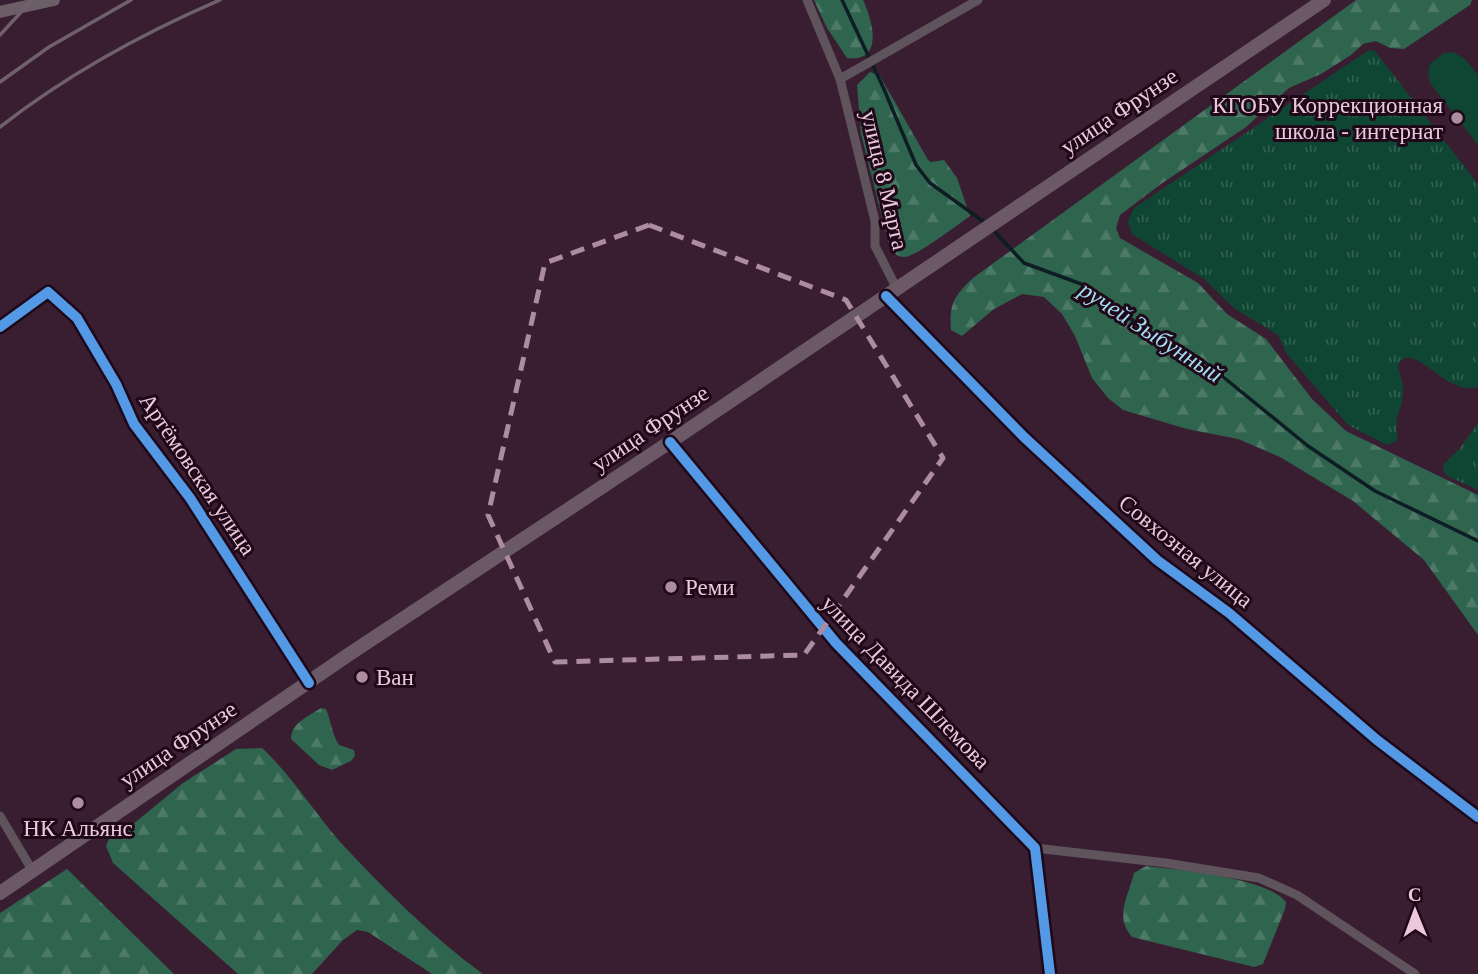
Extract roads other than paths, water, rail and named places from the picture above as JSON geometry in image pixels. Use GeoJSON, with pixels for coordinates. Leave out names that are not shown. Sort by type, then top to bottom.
{"type":"FeatureCollection","features":[{"type":"Feature","properties":{"kind":"main road"},"geometry":{"type":"LineString","coordinates":[[0,12],[54,0]]}},
{"type":"Feature","properties":{"kind":"main road","name":"улица Фрунзе"},"geometry":{"type":"LineString","coordinates":[[0,892],[1324,0]]}},
{"type":"Feature","properties":{"kind":"street","name":"улица 8 Марта"},"geometry":{"type":"LineString","coordinates":[[807,0],[840,79],[875,221],[875,246],[892,293]]}},
{"type":"Feature","properties":{"kind":"street"},"geometry":{"type":"LineString","coordinates":[[840,79],[978,0]]}},
{"type":"Feature","properties":{"kind":"street","name":"Артёмовская улица"},"geometry":{"type":"LineString","coordinates":[[0,327],[48,292],[77,318],[116,384],[135,424],[190,498],[310,683]]}},
{"type":"Feature","properties":{"kind":"street","name":"Совхозная улица"},"geometry":{"type":"LineString","coordinates":[[892,293],[1024,437],[1157,560],[1229,613],[1377,740],[1478,817]]}},
{"type":"Feature","properties":{"kind":"street","name":"улица Давида Шлемова"},"geometry":{"type":"LineString","coordinates":[[670,442],[836,643],[1035,848]]}},
{"type":"Feature","properties":{"kind":"street"},"geometry":{"type":"LineString","coordinates":[[0,816],[32,870]]}},
{"type":"Feature","properties":{"kind":"street"},"geometry":{"type":"LineString","coordinates":[[1050,974],[1035,848],[1155,861],[1259,878],[1297,895],[1415,974]]}},
{"type":"Feature","properties":{"kind":"waterway","name":"ручей Зыбунный"},"geometry":{"type":"LineString","coordinates":[[842,0],[916,165],[930,183],[987,224]]}},
{"type":"Feature","properties":{"kind":"waterway","name":"ручей Зыбунный"},"geometry":{"type":"LineString","coordinates":[[992,229],[1024,263],[1084,285],[1149,332],[1206,363],[1308,446],[1375,491],[1478,541]]}},
{"type":"Feature","properties":{"kind":"railway"},"geometry":{"type":"LineString","coordinates":[[0,35],[32,0]]}},
{"type":"Feature","properties":{"kind":"railway"},"geometry":{"type":"LineString","coordinates":[[0,82],[49,47],[131,0]]}},
{"type":"Feature","properties":{"kind":"railway"},"geometry":{"type":"LineString","coordinates":[[0,127],[106,56],[220,0]]}},
{"type":"Feature","properties":{"kind":"place","name":"КГОБУ Коррекционная школа - интернат"},"geometry":{"type":"Point","coordinates":[1457,118]}},
{"type":"Feature","properties":{"kind":"place","name":"Реми"},"geometry":{"type":"Point","coordinates":[671,587]}},
{"type":"Feature","properties":{"kind":"place","name":"Ван"},"geometry":{"type":"Point","coordinates":[362,677]}},
{"type":"Feature","properties":{"kind":"place","name":"НК Альянс"},"geometry":{"type":"Point","coordinates":[78,803]}}]}
